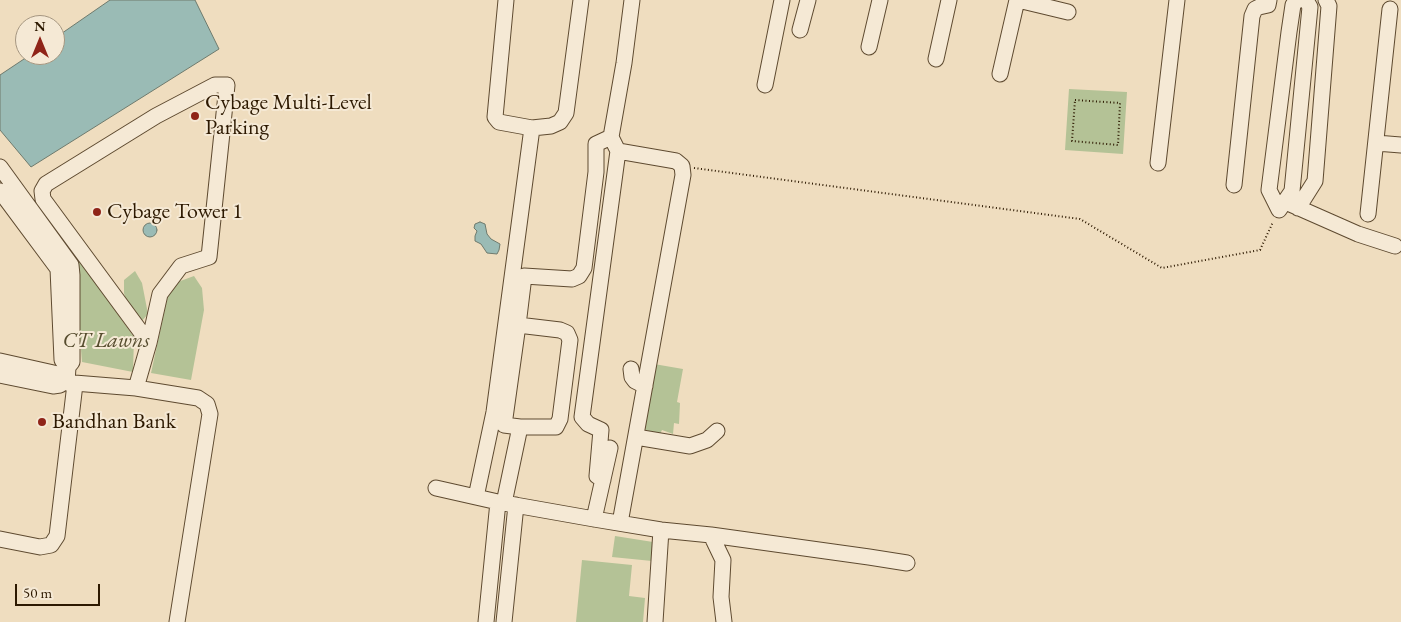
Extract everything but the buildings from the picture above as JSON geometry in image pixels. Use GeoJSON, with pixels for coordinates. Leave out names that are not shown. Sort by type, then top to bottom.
{"type":"FeatureCollection","features":[{"type":"Feature","properties":{"kind":"street"},"geometry":{"type":"LineString","coordinates":[[506,0],[496,117],[499,122],[532,128],[551,126],[560,122],[566,113],[581,0]]}},
{"type":"Feature","properties":{"kind":"street"},"geometry":{"type":"LineString","coordinates":[[603,480],[597,476],[601,430],[588,424],[582,417],[618,151],[611,137],[624,63],[632,0]]}},
{"type":"Feature","properties":{"kind":"street"},"geometry":{"type":"LineString","coordinates":[[765,85],[782,0]]}},
{"type":"Feature","properties":{"kind":"street"},"geometry":{"type":"LineString","coordinates":[[800,30],[808,0]]}},
{"type":"Feature","properties":{"kind":"street"},"geometry":{"type":"LineString","coordinates":[[869,47],[880,0]]}},
{"type":"Feature","properties":{"kind":"street"},"geometry":{"type":"LineString","coordinates":[[936,59],[949,0]]}},
{"type":"Feature","properties":{"kind":"street"},"geometry":{"type":"LineString","coordinates":[[1000,74],[1018,0],[1068,12]]}},
{"type":"Feature","properties":{"kind":"street"},"geometry":{"type":"LineString","coordinates":[[1158,163],[1176,0]]}},
{"type":"Feature","properties":{"kind":"street"},"geometry":{"type":"LineString","coordinates":[[1234,185],[1252,16],[1255,9],[1268,5],[1269,0]]}},
{"type":"Feature","properties":{"kind":"street"},"geometry":{"type":"LineString","coordinates":[[1297,0],[1293,5],[1289,32],[1269,190],[1287,206],[1358,234],[1395,246]]}},
{"type":"Feature","properties":{"kind":"street"},"geometry":{"type":"LineString","coordinates":[[1287,206],[1292,191],[1310,7],[1306,0]]}},
{"type":"Feature","properties":{"kind":"street"},"geometry":{"type":"LineString","coordinates":[[1287,206],[1315,181],[1330,6],[1326,0]]}},
{"type":"Feature","properties":{"kind":"street"},"geometry":{"type":"LineString","coordinates":[[1368,214],[1390,9]]}},
{"type":"Feature","properties":{"kind":"street"},"geometry":{"type":"LineString","coordinates":[[136,388],[150,343],[160,294],[181,266],[209,257],[227,85],[215,85],[156,116],[46,184],[42,191],[43,199],[150,343]]}},
{"type":"Feature","properties":{"kind":"street"},"geometry":{"type":"LineString","coordinates":[[476,497],[494,412],[532,128]]}},
{"type":"Feature","properties":{"kind":"street"},"geometry":{"type":"LineString","coordinates":[[518,325],[560,330],[568,333],[570,340],[560,419],[556,427],[504,425],[524,276],[572,279],[580,276],[584,268],[596,172],[596,144],[611,137]]}},
{"type":"Feature","properties":{"kind":"street"},"geometry":{"type":"LineString","coordinates":[[1376,143],[1401,145]]}},
{"type":"Feature","properties":{"kind":"street"},"geometry":{"type":"LineString","coordinates":[[618,151],[676,161],[682,166],[683,175],[620,523]]}},
{"type":"Feature","properties":{"kind":"street"},"geometry":{"type":"LineString","coordinates":[[0,168],[71,265],[72,362],[68,367]]}},
{"type":"Feature","properties":{"kind":"street"},"geometry":{"type":"LineString","coordinates":[[0,191],[58,269],[62,360],[68,367],[70,386],[57,536],[50,545],[40,547],[0,539]]}},
{"type":"Feature","properties":{"kind":"street"},"geometry":{"type":"LineString","coordinates":[[0,361],[58,374],[70,386]]}},
{"type":"Feature","properties":{"kind":"street"},"geometry":{"type":"LineString","coordinates":[[631,368],[632,377],[636,382],[646,386]]}},
{"type":"Feature","properties":{"kind":"street"},"geometry":{"type":"LineString","coordinates":[[0,375],[53,386],[70,386]]}},
{"type":"Feature","properties":{"kind":"street"},"geometry":{"type":"LineString","coordinates":[[0,384],[136,388],[198,398],[207,404],[210,414],[177,622]]}},
{"type":"Feature","properties":{"kind":"street"},"geometry":{"type":"LineString","coordinates":[[486,622],[520,427]]}},
{"type":"Feature","properties":{"kind":"street"},"geometry":{"type":"LineString","coordinates":[[636,437],[690,446],[707,440],[716,431]]}},
{"type":"Feature","properties":{"kind":"street"},"geometry":{"type":"LineString","coordinates":[[594,519],[610,448]]}},
{"type":"Feature","properties":{"kind":"street"},"geometry":{"type":"LineString","coordinates":[[436,488],[506,503],[661,530],[711,535],[907,563]]}},
{"type":"Feature","properties":{"kind":"street"},"geometry":{"type":"LineString","coordinates":[[504,622],[506,503]]}},
{"type":"Feature","properties":{"kind":"street"},"geometry":{"type":"LineString","coordinates":[[655,622],[661,530]]}},
{"type":"Feature","properties":{"kind":"street"},"geometry":{"type":"LineString","coordinates":[[711,535],[723,560],[721,597],[724,622]]}},
{"type":"Feature","properties":{"kind":"path"},"geometry":{"type":"LineString","coordinates":[[1075,100],[1120,103],[1118,145],[1072,142],[1075,100]]}},
{"type":"Feature","properties":{"kind":"path"},"geometry":{"type":"LineString","coordinates":[[682,166],[1080,219],[1162,268],[1260,250],[1287,206]]}},
{"type":"Feature","properties":{"kind":"green space"},"geometry":{"type":"Polygon","coordinates":[[[1069,89],[1127,92],[1123,154],[1065,150],[1069,89]]]}},
{"type":"Feature","properties":{"kind":"green space","name":"CT Lawns"},"geometry":{"type":"Polygon","coordinates":[[[73,251],[134,337],[133,372],[82,362],[73,251]]]}},
{"type":"Feature","properties":{"kind":"green space","name":"CT Lawns"},"geometry":{"type":"Polygon","coordinates":[[[135,271],[142,283],[148,314],[140,323],[127,304],[124,293],[124,280],[135,271]]]}},
{"type":"Feature","properties":{"kind":"green space","name":"CT Lawns"},"geometry":{"type":"Polygon","coordinates":[[[194,276],[202,288],[204,310],[191,380],[151,373],[168,295],[175,283],[194,276]]]}},
{"type":"Feature","properties":{"kind":"green space"},"geometry":{"type":"Polygon","coordinates":[[[654,364],[683,369],[677,402],[680,403],[679,424],[674,423],[673,434],[662,430],[660,434],[645,430],[646,421],[644,420],[654,364]]]}},
{"type":"Feature","properties":{"kind":"green space"},"geometry":{"type":"Polygon","coordinates":[[[615,536],[653,542],[652,561],[612,557],[615,536]]]}},
{"type":"Feature","properties":{"kind":"green space"},"geometry":{"type":"Polygon","coordinates":[[[582,560],[632,565],[629,596],[645,598],[643,622],[576,622],[582,560]]]}},
{"type":"Feature","properties":{"kind":"water"},"geometry":{"type":"Polygon","coordinates":[[[110,0],[195,0],[219,49],[31,167],[0,130],[0,75],[15,65],[65,65],[65,31],[110,0]]]}},
{"type":"Feature","properties":{"kind":"water"},"geometry":{"type":"Polygon","coordinates":[[[480,222],[485,224],[487,234],[491,239],[500,244],[497,254],[487,253],[481,244],[475,241],[477,231],[474,228],[475,224],[480,222]]]}},
{"type":"Feature","properties":{"kind":"water"},"geometry":{"type":"Polygon","coordinates":[[[147,223],[153,223],[157,230],[153,237],[147,237],[143,233],[143,227],[147,223]]]}},
{"type":"Feature","properties":{"kind":"place","name":"Cybage Multi-Level Parking"},"geometry":{"type":"Point","coordinates":[195,116]}},
{"type":"Feature","properties":{"kind":"place","name":"Cybage Tower 1"},"geometry":{"type":"Point","coordinates":[97,212]}},
{"type":"Feature","properties":{"kind":"place","name":"Bandhan Bank"},"geometry":{"type":"Point","coordinates":[42,422]}}]}
